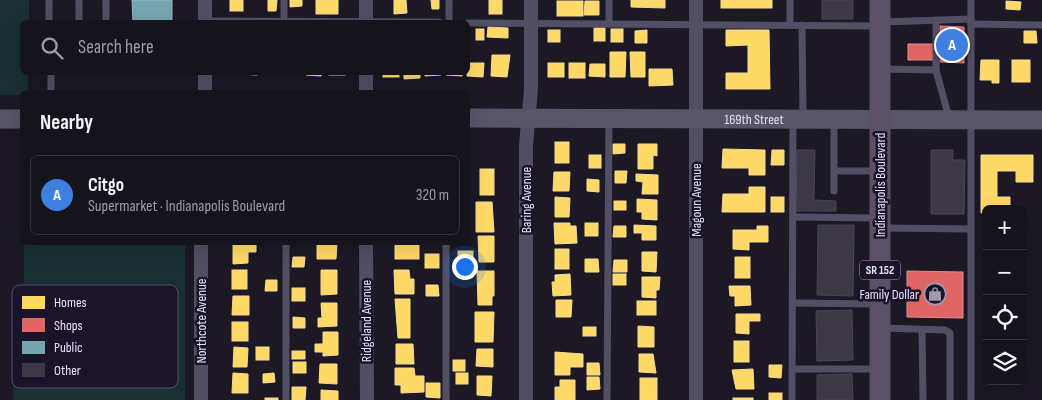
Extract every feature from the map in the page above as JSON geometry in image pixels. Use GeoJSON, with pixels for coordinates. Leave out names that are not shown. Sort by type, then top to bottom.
{"type":"FeatureCollection","features":[{"type":"Feature","properties":{"kind":"main road","name":"Indianapolis Boulevard"},"geometry":{"type":"LineString","coordinates":[[880,0],[880,400]]}},
{"type":"Feature","properties":{"kind":"street"},"geometry":{"type":"LineString","coordinates":[[205,20],[206,0]]}},
{"type":"Feature","properties":{"kind":"street"},"geometry":{"type":"LineString","coordinates":[[366,0],[366,20]]}},
{"type":"Feature","properties":{"kind":"street","name":"Baring Avenue"},"geometry":{"type":"LineString","coordinates":[[526,400],[526,145],[531,89],[531,0]]}},
{"type":"Feature","properties":{"kind":"street","name":"Magoun Avenue"},"geometry":{"type":"LineString","coordinates":[[696,0],[696,400]]}},
{"type":"Feature","properties":{"kind":"street"},"geometry":{"type":"LineString","coordinates":[[205,75],[205,90]]}},
{"type":"Feature","properties":{"kind":"street"},"geometry":{"type":"LineString","coordinates":[[366,75],[366,90]]}},
{"type":"Feature","properties":{"kind":"street","name":"169th Street"},"geometry":{"type":"LineString","coordinates":[[470,118],[696,117],[1042,120]]}},
{"type":"Feature","properties":{"kind":"street"},"geometry":{"type":"LineString","coordinates":[[0,119],[20,119]]}},
{"type":"Feature","properties":{"kind":"street","name":"Northcote Avenue"},"geometry":{"type":"LineString","coordinates":[[201,245],[201,400]]}},
{"type":"Feature","properties":{"kind":"street","name":"Ridgeland Avenue"},"geometry":{"type":"LineString","coordinates":[[366,245],[367,400]]}},
{"type":"Feature","properties":{"kind":"lane"},"geometry":{"type":"LineString","coordinates":[[49,0],[49,20]]}},
{"type":"Feature","properties":{"kind":"lane"},"geometry":{"type":"LineString","coordinates":[[79,0],[79,20]]}},
{"type":"Feature","properties":{"kind":"lane"},"geometry":{"type":"LineString","coordinates":[[106,0],[106,20]]}},
{"type":"Feature","properties":{"kind":"lane"},"geometry":{"type":"LineString","coordinates":[[284,0],[284,20]]}},
{"type":"Feature","properties":{"kind":"lane"},"geometry":{"type":"LineString","coordinates":[[449,0],[449,20]]}},
{"type":"Feature","properties":{"kind":"lane"},"geometry":{"type":"LineString","coordinates":[[609,0],[609,24]]}},
{"type":"Feature","properties":{"kind":"lane"},"geometry":{"type":"LineString","coordinates":[[790,0],[790,25]]}},
{"type":"Feature","properties":{"kind":"lane"},"geometry":{"type":"LineString","coordinates":[[971,0],[971,400]]}},
{"type":"Feature","properties":{"kind":"lane"},"geometry":{"type":"LineString","coordinates":[[470,23],[802,25],[880,24],[936,20],[1042,25]]}},
{"type":"Feature","properties":{"kind":"lane"},"geometry":{"type":"LineString","coordinates":[[936,20],[936,70],[950,119]]}},
{"type":"Feature","properties":{"kind":"lane"},"geometry":{"type":"LineString","coordinates":[[792,400],[793,217],[802,25]]}},
{"type":"Feature","properties":{"kind":"lane"},"geometry":{"type":"LineString","coordinates":[[880,69],[936,70]]}},
{"type":"Feature","properties":{"kind":"lane"},"geometry":{"type":"LineString","coordinates":[[51,75],[51,90]]}},
{"type":"Feature","properties":{"kind":"lane"},"geometry":{"type":"LineString","coordinates":[[607,400],[608,118]]}},
{"type":"Feature","properties":{"kind":"lane"},"geometry":{"type":"LineString","coordinates":[[834,119],[834,191]]}},
{"type":"Feature","properties":{"kind":"lane"},"geometry":{"type":"LineString","coordinates":[[834,171],[880,171]]}},
{"type":"Feature","properties":{"kind":"lane"},"geometry":{"type":"LineString","coordinates":[[793,217],[970,229]]}},
{"type":"Feature","properties":{"kind":"lane"},"geometry":{"type":"LineString","coordinates":[[286,245],[286,400]]}},
{"type":"Feature","properties":{"kind":"lane"},"geometry":{"type":"LineString","coordinates":[[446,245],[446,400]]}},
{"type":"Feature","properties":{"kind":"lane"},"geometry":{"type":"LineString","coordinates":[[792,303],[880,304]]}},
{"type":"Feature","properties":{"kind":"lane"},"geometry":{"type":"LineString","coordinates":[[880,328],[945,330],[950,333],[950,400]]}},
{"type":"Feature","properties":{"kind":"lane"},"geometry":{"type":"LineString","coordinates":[[922,330],[923,400]]}},
{"type":"Feature","properties":{"kind":"lane"},"geometry":{"type":"LineString","coordinates":[[792,369],[880,369]]}},
{"type":"Feature","properties":{"kind":"green space"},"geometry":{"type":"Polygon","coordinates":[[[0,0],[29,0],[29,20],[20,20],[20,75],[28,75],[28,90],[20,90],[20,95],[0,95],[0,0]]]}},
{"type":"Feature","properties":{"kind":"green space"},"geometry":{"type":"Polygon","coordinates":[[[24,245],[185,245],[185,400],[13,400],[13,388],[178,388],[178,285],[24,285],[24,245]]]}},
{"type":"Feature","properties":{"kind":"building: Homes"},"geometry":{"type":"Polygon","coordinates":[[[230,0],[243,0],[243,11],[230,11],[230,0]]]}},
{"type":"Feature","properties":{"kind":"building: Homes"},"geometry":{"type":"Polygon","coordinates":[[[268,0],[277,0],[276,11],[268,11],[268,0]]]}},
{"type":"Feature","properties":{"kind":"building: Homes"},"geometry":{"type":"Polygon","coordinates":[[[290,0],[302,0],[302,6],[290,7],[290,0]]]}},
{"type":"Feature","properties":{"kind":"building: Homes"},"geometry":{"type":"Polygon","coordinates":[[[316,0],[338,0],[338,14],[316,14],[316,0]]]}},
{"type":"Feature","properties":{"kind":"building: Homes"},"geometry":{"type":"Polygon","coordinates":[[[394,0],[406,0],[407,13],[394,14],[394,0]]]}},
{"type":"Feature","properties":{"kind":"building: Homes"},"geometry":{"type":"Polygon","coordinates":[[[431,0],[439,0],[439,9],[432,9],[431,0]]]}},
{"type":"Feature","properties":{"kind":"building: Homes"},"geometry":{"type":"Polygon","coordinates":[[[489,0],[502,0],[502,14],[489,14],[489,0]]]}},
{"type":"Feature","properties":{"kind":"building: Homes"},"geometry":{"type":"Polygon","coordinates":[[[631,0],[665,0],[665,8],[631,7],[631,0]]]}},
{"type":"Feature","properties":{"kind":"building: Homes"},"geometry":{"type":"Polygon","coordinates":[[[721,0],[772,0],[772,8],[721,8],[721,0]]]}},
{"type":"Feature","properties":{"kind":"building: Homes"},"geometry":{"type":"Polygon","coordinates":[[[557,1],[583,1],[583,16],[557,16],[557,1]]]}},
{"type":"Feature","properties":{"kind":"building: Homes"},"geometry":{"type":"Polygon","coordinates":[[[585,1],[599,1],[599,15],[584,15],[585,1]]]}},
{"type":"Feature","properties":{"kind":"building: Homes"},"geometry":{"type":"Polygon","coordinates":[[[1006,1],[1021,2],[1020,10],[1006,9],[1006,1]]]}},
{"type":"Feature","properties":{"kind":"building: Homes"},"geometry":{"type":"Polygon","coordinates":[[[488,27],[508,28],[508,38],[487,37],[488,27]]]}},
{"type":"Feature","properties":{"kind":"building: Homes"},"geometry":{"type":"Polygon","coordinates":[[[594,28],[605,28],[605,41],[594,41],[594,28]]]}},
{"type":"Feature","properties":{"kind":"building: Homes"},"geometry":{"type":"Polygon","coordinates":[[[476,29],[484,29],[484,40],[476,40],[476,29]]]}},
{"type":"Feature","properties":{"kind":"building: Homes"},"geometry":{"type":"Polygon","coordinates":[[[611,29],[623,29],[623,42],[611,42],[611,29]]]}},
{"type":"Feature","properties":{"kind":"building: Homes"},"geometry":{"type":"Polygon","coordinates":[[[548,30],[560,30],[560,42],[548,42],[548,30]]]}},
{"type":"Feature","properties":{"kind":"building: Homes"},"geometry":{"type":"Polygon","coordinates":[[[647,30],[647,43],[635,43],[635,31],[647,30]]]}},
{"type":"Feature","properties":{"kind":"building: Homes"},"geometry":{"type":"Polygon","coordinates":[[[726,30],[769,30],[770,89],[726,89],[726,73],[748,73],[748,45],[726,46],[726,30]]]}},
{"type":"Feature","properties":{"kind":"building: Homes"},"geometry":{"type":"Polygon","coordinates":[[[1024,31],[1036,31],[1037,43],[1024,43],[1024,31]]]}},
{"type":"Feature","properties":{"kind":"building: Homes"},"geometry":{"type":"Polygon","coordinates":[[[610,52],[626,52],[625,77],[610,77],[610,52]]]}},
{"type":"Feature","properties":{"kind":"building: Homes"},"geometry":{"type":"Polygon","coordinates":[[[630,52],[645,52],[645,77],[631,77],[630,52]]]}},
{"type":"Feature","properties":{"kind":"building: Homes"},"geometry":{"type":"Polygon","coordinates":[[[492,55],[510,55],[507,77],[491,76],[492,55]]]}},
{"type":"Feature","properties":{"kind":"building: Homes"},"geometry":{"type":"Polygon","coordinates":[[[981,60],[999,60],[999,83],[992,83],[992,80],[980,80],[981,60]]]}},
{"type":"Feature","properties":{"kind":"building: Homes"},"geometry":{"type":"Polygon","coordinates":[[[1012,60],[1030,60],[1030,82],[1012,82],[1012,60]]]}},
{"type":"Feature","properties":{"kind":"building: Homes"},"geometry":{"type":"Polygon","coordinates":[[[470,63],[484,63],[483,77],[467,76],[470,75],[470,63]]]}},
{"type":"Feature","properties":{"kind":"building: Homes"},"geometry":{"type":"Polygon","coordinates":[[[548,63],[564,63],[564,77],[548,77],[548,63]]]}},
{"type":"Feature","properties":{"kind":"building: Homes"},"geometry":{"type":"Polygon","coordinates":[[[569,63],[585,63],[585,78],[569,78],[569,63]]]}},
{"type":"Feature","properties":{"kind":"building: Homes"},"geometry":{"type":"Polygon","coordinates":[[[590,64],[605,64],[605,77],[589,76],[590,64]]]}},
{"type":"Feature","properties":{"kind":"building: Homes"},"geometry":{"type":"Polygon","coordinates":[[[649,69],[672,69],[673,85],[649,86],[649,69]]]}},
{"type":"Feature","properties":{"kind":"building: Homes"},"geometry":{"type":"Polygon","coordinates":[[[383,75],[399,75],[399,77],[383,77],[383,75]]]}},
{"type":"Feature","properties":{"kind":"building: Homes"},"geometry":{"type":"Polygon","coordinates":[[[404,75],[420,75],[420,78],[404,79],[404,75]]]}},
{"type":"Feature","properties":{"kind":"building: Homes"},"geometry":{"type":"Polygon","coordinates":[[[555,142],[569,142],[569,163],[555,163],[555,142]]]}},
{"type":"Feature","properties":{"kind":"building: Homes"},"geometry":{"type":"Polygon","coordinates":[[[613,144],[625,144],[625,153],[613,154],[613,144]]]}},
{"type":"Feature","properties":{"kind":"building: Homes"},"geometry":{"type":"Polygon","coordinates":[[[638,144],[657,144],[657,156],[653,155],[653,169],[638,169],[638,144]]]}},
{"type":"Feature","properties":{"kind":"building: Homes"},"geometry":{"type":"Polygon","coordinates":[[[723,149],[765,150],[765,175],[749,175],[749,168],[722,168],[723,149]]]}},
{"type":"Feature","properties":{"kind":"building: Homes"},"geometry":{"type":"Polygon","coordinates":[[[772,150],[784,150],[784,165],[771,165],[772,150]]]}},
{"type":"Feature","properties":{"kind":"building: Homes"},"geometry":{"type":"Polygon","coordinates":[[[589,155],[601,155],[601,168],[589,168],[589,155]]]}},
{"type":"Feature","properties":{"kind":"building: Homes"},"geometry":{"type":"Polygon","coordinates":[[[981,155],[1033,155],[1033,182],[1016,182],[1016,171],[997,171],[997,197],[1010,197],[1010,205],[982,205],[981,213],[981,155]]]}},
{"type":"Feature","properties":{"kind":"building: Homes"},"geometry":{"type":"Polygon","coordinates":[[[480,169],[494,169],[494,195],[480,195],[480,169]]]}},
{"type":"Feature","properties":{"kind":"building: Homes"},"geometry":{"type":"Polygon","coordinates":[[[615,171],[627,171],[626,183],[615,183],[615,171]]]}},
{"type":"Feature","properties":{"kind":"building: Homes"},"geometry":{"type":"Polygon","coordinates":[[[554,172],[570,172],[569,191],[553,191],[554,172]]]}},
{"type":"Feature","properties":{"kind":"building: Homes"},"geometry":{"type":"Polygon","coordinates":[[[636,174],[658,175],[658,194],[642,194],[643,182],[636,181],[636,174]]]}},
{"type":"Feature","properties":{"kind":"building: Homes"},"geometry":{"type":"Polygon","coordinates":[[[587,179],[599,180],[599,192],[587,191],[587,179]]]}},
{"type":"Feature","properties":{"kind":"building: Homes"},"geometry":{"type":"Polygon","coordinates":[[[749,187],[765,187],[765,212],[722,212],[723,194],[749,194],[749,187]]]}},
{"type":"Feature","properties":{"kind":"building: Homes"},"geometry":{"type":"Polygon","coordinates":[[[555,197],[570,198],[569,217],[555,217],[555,197]]]}},
{"type":"Feature","properties":{"kind":"building: Homes"},"geometry":{"type":"Polygon","coordinates":[[[771,197],[784,197],[784,212],[771,212],[771,197]]]}},
{"type":"Feature","properties":{"kind":"building: Homes"},"geometry":{"type":"Polygon","coordinates":[[[637,199],[657,200],[657,220],[642,219],[642,212],[637,212],[637,199]]]}},
{"type":"Feature","properties":{"kind":"building: Homes"},"geometry":{"type":"Polygon","coordinates":[[[614,201],[626,201],[626,210],[614,210],[614,201]]]}},
{"type":"Feature","properties":{"kind":"building: Homes"},"geometry":{"type":"Polygon","coordinates":[[[476,202],[492,202],[494,232],[476,232],[476,202]]]}},
{"type":"Feature","properties":{"kind":"building: Homes"},"geometry":{"type":"Polygon","coordinates":[[[554,223],[570,223],[570,226],[576,226],[577,243],[555,244],[554,223]]]}},
{"type":"Feature","properties":{"kind":"building: Homes"},"geometry":{"type":"Polygon","coordinates":[[[585,223],[598,223],[598,236],[585,236],[585,223]]]}},
{"type":"Feature","properties":{"kind":"building: Homes"},"geometry":{"type":"Polygon","coordinates":[[[634,225],[656,226],[656,240],[642,240],[642,233],[634,233],[634,225]]]}},
{"type":"Feature","properties":{"kind":"building: Homes"},"geometry":{"type":"Polygon","coordinates":[[[614,226],[626,226],[626,237],[613,237],[614,226]]]}},
{"type":"Feature","properties":{"kind":"building: Homes"},"geometry":{"type":"Polygon","coordinates":[[[757,226],[768,226],[768,242],[749,242],[749,250],[733,249],[733,230],[757,230],[757,226]]]}},
{"type":"Feature","properties":{"kind":"building: Homes"},"geometry":{"type":"Polygon","coordinates":[[[478,236],[494,236],[494,262],[479,262],[478,236]]]}},
{"type":"Feature","properties":{"kind":"building: Homes"},"geometry":{"type":"Polygon","coordinates":[[[233,245],[256,245],[256,252],[248,252],[248,263],[233,264],[233,245]]]}},
{"type":"Feature","properties":{"kind":"building: Homes"},"geometry":{"type":"Polygon","coordinates":[[[317,245],[337,245],[336,259],[317,259],[317,245]]]}},
{"type":"Feature","properties":{"kind":"building: Homes"},"geometry":{"type":"Polygon","coordinates":[[[395,245],[419,245],[419,259],[395,259],[395,245]]]}},
{"type":"Feature","properties":{"kind":"building: Homes"},"geometry":{"type":"Polygon","coordinates":[[[555,249],[569,249],[569,269],[555,269],[555,249]]]}},
{"type":"Feature","properties":{"kind":"building: Homes"},"geometry":{"type":"Polygon","coordinates":[[[458,251],[473,251],[473,268],[458,268],[458,251]]]}},
{"type":"Feature","properties":{"kind":"building: Homes"},"geometry":{"type":"Polygon","coordinates":[[[642,252],[657,252],[656,272],[642,271],[642,252]]]}},
{"type":"Feature","properties":{"kind":"building: Homes"},"geometry":{"type":"Polygon","coordinates":[[[425,254],[439,254],[439,268],[425,268],[425,254]]]}},
{"type":"Feature","properties":{"kind":"building: Homes"},"geometry":{"type":"Polygon","coordinates":[[[293,257],[305,257],[304,267],[292,267],[293,257]]]}},
{"type":"Feature","properties":{"kind":"building: Homes"},"geometry":{"type":"Polygon","coordinates":[[[735,257],[750,257],[750,278],[735,278],[735,257]]]}},
{"type":"Feature","properties":{"kind":"building: Homes"},"geometry":{"type":"Polygon","coordinates":[[[585,259],[598,259],[599,272],[585,272],[585,259]]]}},
{"type":"Feature","properties":{"kind":"building: Homes"},"geometry":{"type":"Polygon","coordinates":[[[614,260],[627,260],[627,272],[613,272],[614,260]]]}},
{"type":"Feature","properties":{"kind":"building: Homes"},"geometry":{"type":"Polygon","coordinates":[[[232,270],[247,270],[247,289],[232,289],[232,270]]]}},
{"type":"Feature","properties":{"kind":"building: Homes"},"geometry":{"type":"Polygon","coordinates":[[[321,270],[337,270],[337,294],[321,295],[321,270]]]}},
{"type":"Feature","properties":{"kind":"building: Homes"},"geometry":{"type":"Polygon","coordinates":[[[394,270],[409,270],[410,279],[414,279],[414,294],[395,294],[394,270]]]}},
{"type":"Feature","properties":{"kind":"building: Homes"},"geometry":{"type":"Polygon","coordinates":[[[477,271],[494,271],[492,305],[478,305],[477,271]]]}},
{"type":"Feature","properties":{"kind":"building: Homes"},"geometry":{"type":"Polygon","coordinates":[[[570,274],[571,295],[553,296],[552,282],[555,282],[555,275],[570,274]]]}},
{"type":"Feature","properties":{"kind":"building: Homes"},"geometry":{"type":"Polygon","coordinates":[[[613,274],[626,274],[626,285],[613,285],[613,274]]]}},
{"type":"Feature","properties":{"kind":"building: Homes"},"geometry":{"type":"Polygon","coordinates":[[[642,277],[660,277],[656,298],[642,297],[642,277]]]}},
{"type":"Feature","properties":{"kind":"building: Homes"},"geometry":{"type":"Polygon","coordinates":[[[266,280],[277,280],[277,291],[265,291],[266,280]]]}},
{"type":"Feature","properties":{"kind":"building: Homes"},"geometry":{"type":"Polygon","coordinates":[[[426,285],[438,285],[439,296],[426,296],[426,285]]]}},
{"type":"Feature","properties":{"kind":"building: Homes"},"geometry":{"type":"Polygon","coordinates":[[[729,286],[750,286],[751,305],[735,306],[735,296],[730,296],[729,286]]]}},
{"type":"Feature","properties":{"kind":"building: Homes"},"geometry":{"type":"Polygon","coordinates":[[[292,288],[305,288],[305,301],[292,301],[292,288]]]}},
{"type":"Feature","properties":{"kind":"building: Homes"},"geometry":{"type":"Polygon","coordinates":[[[233,296],[249,296],[249,315],[232,315],[233,296]]]}},
{"type":"Feature","properties":{"kind":"building: Homes"},"geometry":{"type":"Polygon","coordinates":[[[395,299],[410,299],[410,338],[398,338],[395,299]]]}},
{"type":"Feature","properties":{"kind":"building: Homes"},"geometry":{"type":"Polygon","coordinates":[[[556,300],[572,300],[571,317],[556,317],[556,300]]]}},
{"type":"Feature","properties":{"kind":"building: Homes"},"geometry":{"type":"Polygon","coordinates":[[[637,301],[656,301],[656,315],[637,315],[637,301]]]}},
{"type":"Feature","properties":{"kind":"building: Homes"},"geometry":{"type":"Polygon","coordinates":[[[321,303],[337,303],[337,326],[318,327],[318,318],[322,318],[321,303]]]}},
{"type":"Feature","properties":{"kind":"building: Homes"},"geometry":{"type":"Polygon","coordinates":[[[475,312],[494,312],[493,342],[475,342],[475,312]]]}},
{"type":"Feature","properties":{"kind":"building: Homes"},"geometry":{"type":"Polygon","coordinates":[[[736,314],[760,314],[760,321],[749,321],[749,334],[736,333],[736,314]]]}},
{"type":"Feature","properties":{"kind":"building: Homes"},"geometry":{"type":"Polygon","coordinates":[[[293,317],[305,318],[305,328],[293,328],[293,317]]]}},
{"type":"Feature","properties":{"kind":"building: Homes"},"geometry":{"type":"Polygon","coordinates":[[[232,322],[248,322],[248,341],[232,341],[232,322]]]}},
{"type":"Feature","properties":{"kind":"building: Homes"},"geometry":{"type":"Polygon","coordinates":[[[638,326],[654,327],[654,347],[638,347],[638,326]]]}},
{"type":"Feature","properties":{"kind":"building: Homes"},"geometry":{"type":"Polygon","coordinates":[[[583,327],[596,327],[596,336],[583,336],[583,327]]]}},
{"type":"Feature","properties":{"kind":"building: Homes"},"geometry":{"type":"Polygon","coordinates":[[[323,332],[338,332],[338,355],[323,356],[323,352],[315,352],[315,344],[323,344],[323,332]]]}},
{"type":"Feature","properties":{"kind":"building: Homes"},"geometry":{"type":"Polygon","coordinates":[[[734,341],[749,341],[749,362],[734,362],[734,341]]]}},
{"type":"Feature","properties":{"kind":"building: Homes"},"geometry":{"type":"Polygon","coordinates":[[[396,344],[413,344],[414,364],[396,364],[396,344]]]}},
{"type":"Feature","properties":{"kind":"building: Homes"},"geometry":{"type":"Polygon","coordinates":[[[234,347],[248,348],[247,367],[233,367],[234,347]]]}},
{"type":"Feature","properties":{"kind":"building: Homes"},"geometry":{"type":"Polygon","coordinates":[[[256,347],[269,347],[269,360],[256,360],[256,347]]]}},
{"type":"Feature","properties":{"kind":"building: Homes"},"geometry":{"type":"Polygon","coordinates":[[[477,349],[493,349],[493,367],[476,366],[477,349]]]}},
{"type":"Feature","properties":{"kind":"building: Homes"},"geometry":{"type":"Polygon","coordinates":[[[292,351],[305,351],[305,359],[292,359],[292,351]]]}},
{"type":"Feature","properties":{"kind":"building: Homes"},"geometry":{"type":"Polygon","coordinates":[[[555,352],[583,354],[583,367],[570,367],[570,375],[555,375],[555,352]]]}},
{"type":"Feature","properties":{"kind":"building: Homes"},"geometry":{"type":"Polygon","coordinates":[[[639,354],[653,354],[656,373],[639,372],[639,354]]]}},
{"type":"Feature","properties":{"kind":"building: Homes"},"geometry":{"type":"Polygon","coordinates":[[[453,360],[465,360],[465,371],[453,371],[453,360]]]}},
{"type":"Feature","properties":{"kind":"building: Homes"},"geometry":{"type":"Polygon","coordinates":[[[293,362],[306,362],[306,373],[293,373],[293,362]]]}},
{"type":"Feature","properties":{"kind":"building: Homes"},"geometry":{"type":"Polygon","coordinates":[[[587,363],[599,363],[600,375],[587,375],[587,363]]]}},
{"type":"Feature","properties":{"kind":"building: Homes"},"geometry":{"type":"Polygon","coordinates":[[[320,364],[337,364],[337,384],[319,383],[320,364]]]}},
{"type":"Feature","properties":{"kind":"building: Homes"},"geometry":{"type":"Polygon","coordinates":[[[769,365],[782,365],[781,378],[769,377],[769,365]]]}},
{"type":"Feature","properties":{"kind":"building: Homes"},"geometry":{"type":"Polygon","coordinates":[[[395,368],[414,368],[415,376],[424,376],[424,392],[401,393],[401,385],[395,385],[395,368]]]}},
{"type":"Feature","properties":{"kind":"building: Homes"},"geometry":{"type":"Polygon","coordinates":[[[753,369],[754,389],[736,389],[732,370],[753,369]]]}},
{"type":"Feature","properties":{"kind":"building: Homes"},"geometry":{"type":"Polygon","coordinates":[[[233,373],[248,374],[248,393],[232,393],[233,373]]]}},
{"type":"Feature","properties":{"kind":"building: Homes"},"geometry":{"type":"Polygon","coordinates":[[[274,373],[275,382],[263,383],[263,374],[274,373]]]}},
{"type":"Feature","properties":{"kind":"building: Homes"},"geometry":{"type":"Polygon","coordinates":[[[456,373],[468,373],[468,384],[456,384],[456,373]]]}},
{"type":"Feature","properties":{"kind":"building: Homes"},"geometry":{"type":"Polygon","coordinates":[[[477,376],[492,376],[491,396],[477,395],[477,376]]]}},
{"type":"Feature","properties":{"kind":"building: Homes"},"geometry":{"type":"Polygon","coordinates":[[[587,377],[599,377],[600,389],[587,390],[587,377]]]}},
{"type":"Feature","properties":{"kind":"building: Homes"},"geometry":{"type":"Polygon","coordinates":[[[640,378],[657,378],[657,400],[640,400],[640,378]]]}},
{"type":"Feature","properties":{"kind":"building: Homes"},"geometry":{"type":"Polygon","coordinates":[[[560,380],[575,380],[575,400],[555,400],[555,387],[560,387],[560,380]]]}},
{"type":"Feature","properties":{"kind":"building: Homes"},"geometry":{"type":"Polygon","coordinates":[[[426,383],[440,383],[440,398],[426,397],[426,383]]]}},
{"type":"Feature","properties":{"kind":"building: Homes"},"geometry":{"type":"Polygon","coordinates":[[[292,387],[306,387],[305,400],[292,400],[292,387]]]}},
{"type":"Feature","properties":{"kind":"building: Homes"},"geometry":{"type":"Polygon","coordinates":[[[321,390],[338,391],[338,400],[321,400],[321,390]]]}},
{"type":"Feature","properties":{"kind":"building: Homes"},"geometry":{"type":"Polygon","coordinates":[[[769,393],[782,393],[782,400],[769,400],[769,393]]]}},
{"type":"Feature","properties":{"kind":"building: Homes"},"geometry":{"type":"Polygon","coordinates":[[[265,398],[278,398],[278,400],[265,400],[265,398]]]}},
{"type":"Feature","properties":{"kind":"building: Homes"},"geometry":{"type":"Polygon","coordinates":[[[733,398],[753,398],[753,400],[733,400],[733,398]]]}},
{"type":"Feature","properties":{"kind":"building: Shops"},"geometry":{"type":"Polygon","coordinates":[[[940,26],[964,27],[964,63],[940,62],[940,26]]]}},
{"type":"Feature","properties":{"kind":"building: Shops"},"geometry":{"type":"Polygon","coordinates":[[[908,44],[933,44],[933,60],[908,60],[908,44]]]}},
{"type":"Feature","properties":{"kind":"building: Shops","name":"Family Dollar"},"geometry":{"type":"Polygon","coordinates":[[[907,271],[963,272],[963,318],[907,317],[907,271]]]}},
{"type":"Feature","properties":{"kind":"building: Public"},"geometry":{"type":"Polygon","coordinates":[[[132,0],[172,0],[172,20],[133,20],[132,0]]]}},
{"type":"Feature","properties":{"kind":"building: Other"},"geometry":{"type":"Polygon","coordinates":[[[822,0],[853,0],[853,19],[822,19],[822,0]]]}},
{"type":"Feature","properties":{"kind":"building: Other"},"geometry":{"type":"Polygon","coordinates":[[[797,150],[815,150],[814,200],[836,201],[836,211],[796,211],[797,150]]]}},
{"type":"Feature","properties":{"kind":"building: Other"},"geometry":{"type":"Polygon","coordinates":[[[931,150],[953,150],[953,160],[965,160],[964,214],[931,214],[931,150]]]}},
{"type":"Feature","properties":{"kind":"building: Other"},"geometry":{"type":"Polygon","coordinates":[[[818,225],[854,225],[853,296],[817,295],[818,225]]]}},
{"type":"Feature","properties":{"kind":"building: Other"},"geometry":{"type":"Polygon","coordinates":[[[852,310],[853,360],[817,361],[816,311],[852,310]]]}},
{"type":"Feature","properties":{"kind":"building: Other"},"geometry":{"type":"Polygon","coordinates":[[[852,374],[853,400],[817,400],[817,375],[852,374]]]}},
{"type":"Feature","properties":{"kind":"place","name":"Citgo"},"geometry":{"type":"Point","coordinates":[952,45]}},
{"type":"Feature","properties":{"kind":"place","name":"Family Dollar"},"geometry":{"type":"Point","coordinates":[935,294]}}]}
